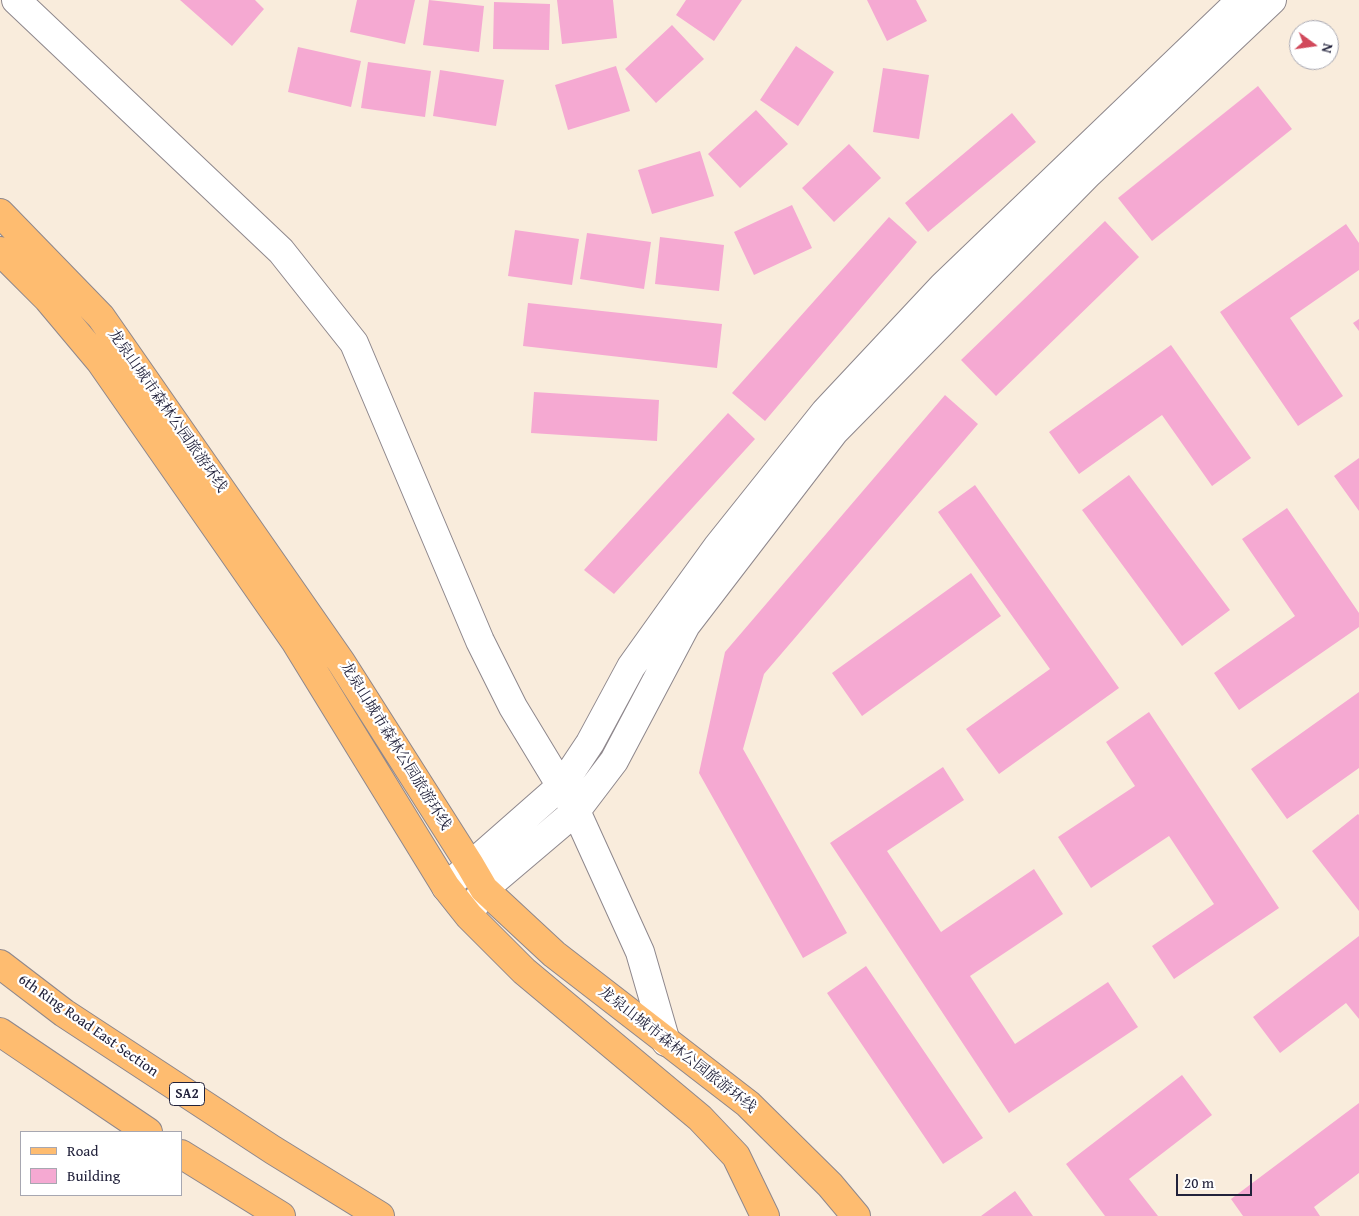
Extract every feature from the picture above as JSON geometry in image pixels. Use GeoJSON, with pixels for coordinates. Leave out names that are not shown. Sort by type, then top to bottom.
{"type":"FeatureCollection","features":[{"type":"Feature","properties":{"kind":"main road","name":"龙泉山城市森林公园旅游环线"},"geometry":{"type":"LineString","coordinates":[[0,213],[101,317],[341,662],[484,889],[554,954],[748,1104],[830,1185],[856,1216]]}},
{"type":"Feature","properties":{"kind":"main road","name":"龙泉山城市森林公园旅游环线"},"geometry":{"type":"LineString","coordinates":[[0,251],[48,299],[112,377],[295,641],[446,887],[469,916],[524,971],[700,1118],[736,1156],[765,1216]]}},
{"type":"Feature","properties":{"kind":"main road","name":"6th Ring Road East Section"},"geometry":{"type":"LineString","coordinates":[[0,964],[80,1023],[272,1150],[380,1216]]}},
{"type":"Feature","properties":{"kind":"main road"},"geometry":{"type":"LineString","coordinates":[[0,1032],[147,1131]]}},
{"type":"Feature","properties":{"kind":"main road"},"geometry":{"type":"LineString","coordinates":[[182,1155],[281,1216]]}},
{"type":"Feature","properties":{"kind":"street"},"geometry":{"type":"LineString","coordinates":[[16,0],[281,250],[354,343],[480,641],[513,707],[576,811],[640,952],[666,1042]]}},
{"type":"Feature","properties":{"kind":"street"},"geometry":{"type":"LineString","coordinates":[[446,887],[562,785],[590,743],[631,667],[718,546],[825,412],[943,286],[1241,0]]}},
{"type":"Feature","properties":{"kind":"street"},"geometry":{"type":"LineString","coordinates":[[469,916],[484,889],[576,811],[614,761],[686,624],[834,432],[1090,173],[1272,0]]}},
{"type":"Feature","properties":{"kind":"building"},"geometry":{"type":"Polygon","coordinates":[[[180,0],[255,0],[264,9],[232,46],[180,0]]]}},
{"type":"Feature","properties":{"kind":"building"},"geometry":{"type":"Polygon","coordinates":[[[357,0],[415,0],[405,44],[350,32],[357,0]]]}},
{"type":"Feature","properties":{"kind":"building"},"geometry":{"type":"Polygon","coordinates":[[[429,0],[484,6],[479,52],[423,45],[429,0]]]}},
{"type":"Feature","properties":{"kind":"building"},"geometry":{"type":"Polygon","coordinates":[[[557,0],[613,0],[617,38],[562,44],[557,0]]]}},
{"type":"Feature","properties":{"kind":"building"},"geometry":{"type":"Polygon","coordinates":[[[686,0],[742,0],[714,41],[676,15],[686,0]]]}},
{"type":"Feature","properties":{"kind":"building"},"geometry":{"type":"Polygon","coordinates":[[[867,0],[916,0],[927,21],[887,41],[867,0]]]}},
{"type":"Feature","properties":{"kind":"building"},"geometry":{"type":"Polygon","coordinates":[[[494,2],[550,4],[549,50],[493,49],[494,2]]]}},
{"type":"Feature","properties":{"kind":"building"},"geometry":{"type":"Polygon","coordinates":[[[672,25],[704,59],[656,103],[625,69],[672,25]]]}},
{"type":"Feature","properties":{"kind":"building"},"geometry":{"type":"Polygon","coordinates":[[[796,46],[834,72],[798,126],[760,100],[796,46]]]}},
{"type":"Feature","properties":{"kind":"building"},"geometry":{"type":"Polygon","coordinates":[[[298,47],[361,61],[351,107],[288,92],[298,47]]]}},
{"type":"Feature","properties":{"kind":"building"},"geometry":{"type":"Polygon","coordinates":[[[368,62],[431,71],[425,117],[361,108],[368,62]]]}},
{"type":"Feature","properties":{"kind":"building"},"geometry":{"type":"Polygon","coordinates":[[[616,66],[630,111],[568,130],[555,85],[616,66]]]}},
{"type":"Feature","properties":{"kind":"building"},"geometry":{"type":"Polygon","coordinates":[[[883,68],[929,75],[919,139],[873,132],[883,68]]]}},
{"type":"Feature","properties":{"kind":"building"},"geometry":{"type":"Polygon","coordinates":[[[440,70],[504,80],[496,126],[433,116],[440,70]]]}},
{"type":"Feature","properties":{"kind":"building"},"geometry":{"type":"Polygon","coordinates":[[[1258,86],[1292,129],[1152,241],[1118,198],[1258,86]]]}},
{"type":"Feature","properties":{"kind":"building"},"geometry":{"type":"Polygon","coordinates":[[[756,110],[788,144],[740,188],[708,154],[756,110]]]}},
{"type":"Feature","properties":{"kind":"building"},"geometry":{"type":"Polygon","coordinates":[[[1012,113],[1036,142],[928,232],[905,203],[1012,113]]]}},
{"type":"Feature","properties":{"kind":"building"},"geometry":{"type":"Polygon","coordinates":[[[849,144],[881,178],[834,222],[802,188],[849,144]]]}},
{"type":"Feature","properties":{"kind":"building"},"geometry":{"type":"Polygon","coordinates":[[[700,151],[714,196],[652,214],[638,170],[700,151]]]}},
{"type":"Feature","properties":{"kind":"building"},"geometry":{"type":"Polygon","coordinates":[[[792,205],[812,248],[754,275],[734,232],[792,205]]]}},
{"type":"Feature","properties":{"kind":"building"},"geometry":{"type":"Polygon","coordinates":[[[889,217],[917,242],[765,421],[732,393],[889,217]]]}},
{"type":"Feature","properties":{"kind":"building"},"geometry":{"type":"Polygon","coordinates":[[[1105,221],[1139,257],[996,396],[961,360],[1105,221]]]}},
{"type":"Feature","properties":{"kind":"building"},"geometry":{"type":"Polygon","coordinates":[[[1346,224],[1359,243],[1359,270],[1290,318],[1343,396],[1298,426],[1220,312],[1346,224]]]}},
{"type":"Feature","properties":{"kind":"building"},"geometry":{"type":"Polygon","coordinates":[[[515,230],[579,239],[572,285],[508,276],[515,230]]]}},
{"type":"Feature","properties":{"kind":"building"},"geometry":{"type":"Polygon","coordinates":[[[587,233],[651,242],[644,289],[580,279],[587,233]]]}},
{"type":"Feature","properties":{"kind":"building"},"geometry":{"type":"Polygon","coordinates":[[[660,237],[724,245],[719,291],[655,284],[660,237]]]}},
{"type":"Feature","properties":{"kind":"building"},"geometry":{"type":"Polygon","coordinates":[[[528,303],[722,324],[717,368],[523,346],[528,303]]]}},
{"type":"Feature","properties":{"kind":"building"},"geometry":{"type":"Polygon","coordinates":[[[1359,319],[1359,331],[1353,323],[1359,319]]]}},
{"type":"Feature","properties":{"kind":"building"},"geometry":{"type":"Polygon","coordinates":[[[1171,345],[1251,458],[1212,486],[1162,415],[1079,474],[1049,432],[1171,345]]]}},
{"type":"Feature","properties":{"kind":"building"},"geometry":{"type":"Polygon","coordinates":[[[534,392],[659,400],[657,441],[531,433],[534,392]]]}},
{"type":"Feature","properties":{"kind":"building"},"geometry":{"type":"Polygon","coordinates":[[[945,395],[978,424],[764,674],[743,749],[847,933],[803,958],[699,773],[725,652],[945,395]]]}},
{"type":"Feature","properties":{"kind":"building"},"geometry":{"type":"Polygon","coordinates":[[[728,413],[755,439],[614,594],[584,570],[728,413]]]}},
{"type":"Feature","properties":{"kind":"building"},"geometry":{"type":"Polygon","coordinates":[[[1359,458],[1359,511],[1334,476],[1359,458]]]}},
{"type":"Feature","properties":{"kind":"building"},"geometry":{"type":"Polygon","coordinates":[[[1129,475],[1230,610],[1182,646],[1082,510],[1129,475]]]}},
{"type":"Feature","properties":{"kind":"building"},"geometry":{"type":"Polygon","coordinates":[[[975,485],[1119,688],[999,774],[966,729],[1050,669],[938,512],[975,485]]]}},
{"type":"Feature","properties":{"kind":"building"},"geometry":{"type":"Polygon","coordinates":[[[1287,508],[1359,613],[1359,627],[1239,710],[1214,673],[1295,616],[1242,539],[1287,508]]]}},
{"type":"Feature","properties":{"kind":"building"},"geometry":{"type":"Polygon","coordinates":[[[971,573],[1001,616],[862,716],[832,673],[971,573]]]}},
{"type":"Feature","properties":{"kind":"building"},"geometry":{"type":"Polygon","coordinates":[[[1359,692],[1359,768],[1287,819],[1251,769],[1359,692]]]}},
{"type":"Feature","properties":{"kind":"building"},"geometry":{"type":"Polygon","coordinates":[[[1149,712],[1279,908],[1174,979],[1152,946],[1214,904],[1169,836],[1091,888],[1058,837],[1135,786],[1106,742],[1149,712]]]}},
{"type":"Feature","properties":{"kind":"building"},"geometry":{"type":"Polygon","coordinates":[[[943,767],[964,800],[887,851],[941,932],[1034,869],[1063,914],[970,976],[1015,1044],[1108,982],[1138,1027],[1009,1113],[830,843],[943,767]]]}},
{"type":"Feature","properties":{"kind":"building"},"geometry":{"type":"Polygon","coordinates":[[[1359,815],[1359,911],[1312,851],[1359,815]]]}},
{"type":"Feature","properties":{"kind":"building"},"geometry":{"type":"Polygon","coordinates":[[[1359,936],[1359,1019],[1346,1003],[1280,1053],[1253,1017],[1359,936]]]}},
{"type":"Feature","properties":{"kind":"building"},"geometry":{"type":"Polygon","coordinates":[[[866,966],[983,1138],[943,1164],[827,993],[866,966]]]}},
{"type":"Feature","properties":{"kind":"building"},"geometry":{"type":"Polygon","coordinates":[[[1182,1075],[1212,1115],[1129,1179],[1158,1216],[1105,1216],[1066,1164],[1182,1075]]]}},
{"type":"Feature","properties":{"kind":"building"},"geometry":{"type":"Polygon","coordinates":[[[1359,1103],[1359,1173],[1314,1207],[1320,1216],[1243,1216],[1231,1199],[1359,1103]]]}},
{"type":"Feature","properties":{"kind":"building"},"geometry":{"type":"Polygon","coordinates":[[[1015,1191],[1033,1216],[981,1216],[1015,1191]]]}}]}
